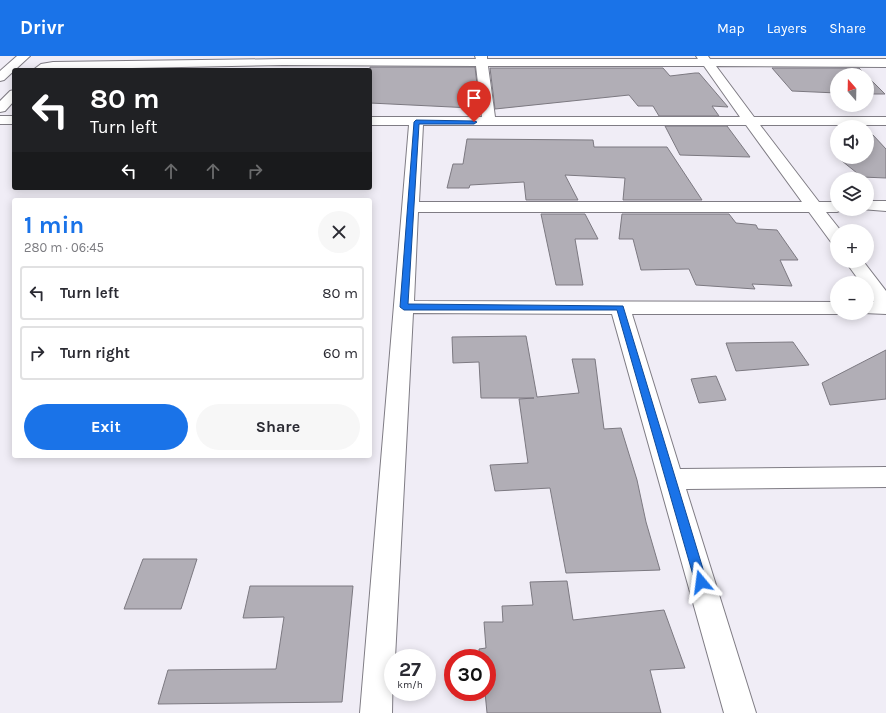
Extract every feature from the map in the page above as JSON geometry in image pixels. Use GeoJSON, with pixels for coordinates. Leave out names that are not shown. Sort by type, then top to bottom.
{"type":"FeatureCollection","features":[{"type":"Feature","properties":{"kind":"street"},"geometry":{"type":"LineString","coordinates":[[0,63],[20,60]]}},
{"type":"Feature","properties":{"kind":"street"},"geometry":{"type":"LineString","coordinates":[[0,77],[20,60]]}},
{"type":"Feature","properties":{"kind":"street"},"geometry":{"type":"LineString","coordinates":[[482,60],[489,122]]}},
{"type":"Feature","properties":{"kind":"street"},"geometry":{"type":"LineString","coordinates":[[43,68],[53,66],[482,60],[705,60],[886,63]]}},
{"type":"Feature","properties":{"kind":"street"},"geometry":{"type":"LineString","coordinates":[[705,60],[830,229]]}},
{"type":"Feature","properties":{"kind":"street"},"geometry":{"type":"LineString","coordinates":[[0,108],[12,96]]}},
{"type":"Feature","properties":{"kind":"street"},"geometry":{"type":"LineString","coordinates":[[0,120],[12,120]]}},
{"type":"Feature","properties":{"kind":"street"},"geometry":{"type":"LineString","coordinates":[[372,121],[886,121]]}},
{"type":"Feature","properties":{"kind":"street"},"geometry":{"type":"LineString","coordinates":[[376,713],[416,122]]}},
{"type":"Feature","properties":{"kind":"street"},"geometry":{"type":"LineString","coordinates":[[410,207],[830,206]]}},
{"type":"Feature","properties":{"kind":"street"},"geometry":{"type":"LineString","coordinates":[[874,206],[886,206]]}},
{"type":"Feature","properties":{"kind":"street"},"geometry":{"type":"LineString","coordinates":[[859,268],[886,304]]}},
{"type":"Feature","properties":{"kind":"street"},"geometry":{"type":"LineString","coordinates":[[404,307],[830,308]]}},
{"type":"Feature","properties":{"kind":"street"},"geometry":{"type":"LineString","coordinates":[[620,308],[740,713]]}},
{"type":"Feature","properties":{"kind":"street"},"geometry":{"type":"LineString","coordinates":[[874,308],[886,308]]}},
{"type":"Feature","properties":{"kind":"street"},"geometry":{"type":"LineString","coordinates":[[671,479],[886,477]]}},
{"type":"Feature","properties":{"kind":"building"},"geometry":{"type":"Polygon","coordinates":[[[475,67],[480,110],[472,111],[472,108],[372,103],[372,68],[370,68],[475,67]]]}},
{"type":"Feature","properties":{"kind":"building"},"geometry":{"type":"Polygon","coordinates":[[[490,68],[663,68],[670,76],[699,73],[728,107],[712,106],[719,116],[659,116],[653,106],[638,106],[629,95],[495,109],[490,68]]]}},
{"type":"Feature","properties":{"kind":"building"},"geometry":{"type":"Polygon","coordinates":[[[772,68],[830,68],[830,93],[792,91],[772,68]]]}},
{"type":"Feature","properties":{"kind":"building"},"geometry":{"type":"Polygon","coordinates":[[[874,83],[885,94],[874,94],[874,83]]]}},
{"type":"Feature","properties":{"kind":"building"},"geometry":{"type":"Polygon","coordinates":[[[665,126],[727,126],[750,157],[680,155],[665,126]]]}},
{"type":"Feature","properties":{"kind":"building"},"geometry":{"type":"Polygon","coordinates":[[[874,136],[886,149],[886,178],[874,178],[874,172],[856,172],[846,164],[874,164],[874,136]]]}},
{"type":"Feature","properties":{"kind":"building"},"geometry":{"type":"Polygon","coordinates":[[[467,139],[593,140],[594,147],[667,147],[702,200],[623,200],[625,178],[565,175],[578,200],[526,200],[524,182],[470,185],[469,188],[447,188],[453,164],[463,164],[467,139]]]}},
{"type":"Feature","properties":{"kind":"building"},"geometry":{"type":"Polygon","coordinates":[[[541,214],[585,214],[598,239],[575,239],[583,285],[556,285],[541,214]]]}},
{"type":"Feature","properties":{"kind":"building"},"geometry":{"type":"Polygon","coordinates":[[[622,214],[729,214],[736,223],[756,225],[758,229],[777,230],[798,260],[780,260],[792,286],[752,284],[755,289],[696,285],[689,269],[641,270],[633,239],[619,239],[622,214]]]}},
{"type":"Feature","properties":{"kind":"building"},"geometry":{"type":"Polygon","coordinates":[[[526,336],[537,397],[579,393],[572,359],[595,359],[604,429],[621,428],[637,480],[646,522],[660,570],[566,573],[550,488],[495,491],[490,465],[528,463],[519,399],[534,398],[481,398],[479,362],[453,363],[452,337],[526,336]]]}},
{"type":"Feature","properties":{"kind":"building"},"geometry":{"type":"Polygon","coordinates":[[[793,342],[809,365],[736,371],[726,343],[793,342]]]}},
{"type":"Feature","properties":{"kind":"building"},"geometry":{"type":"Polygon","coordinates":[[[886,350],[886,399],[830,405],[822,383],[886,350]]]}},
{"type":"Feature","properties":{"kind":"building"},"geometry":{"type":"Polygon","coordinates":[[[716,376],[726,400],[699,403],[691,379],[716,376]]]}},
{"type":"Feature","properties":{"kind":"building"},"geometry":{"type":"Polygon","coordinates":[[[143,559],[197,559],[181,609],[124,609],[143,559]]]}},
{"type":"Feature","properties":{"kind":"building"},"geometry":{"type":"Polygon","coordinates":[[[567,581],[573,620],[664,610],[685,668],[650,670],[661,713],[487,713],[486,701],[496,701],[496,649],[479,649],[486,648],[484,622],[503,622],[502,606],[533,605],[530,582],[567,581]]]}},
{"type":"Feature","properties":{"kind":"building"},"geometry":{"type":"Polygon","coordinates":[[[250,586],[353,586],[342,702],[158,704],[168,670],[276,669],[284,617],[243,618],[250,586]]]}},
{"type":"Feature","properties":{"kind":"route"},"geometry":{"type":"LineString","coordinates":[[474,122],[416,122],[404,307],[620,308],[701,582]]}}]}
